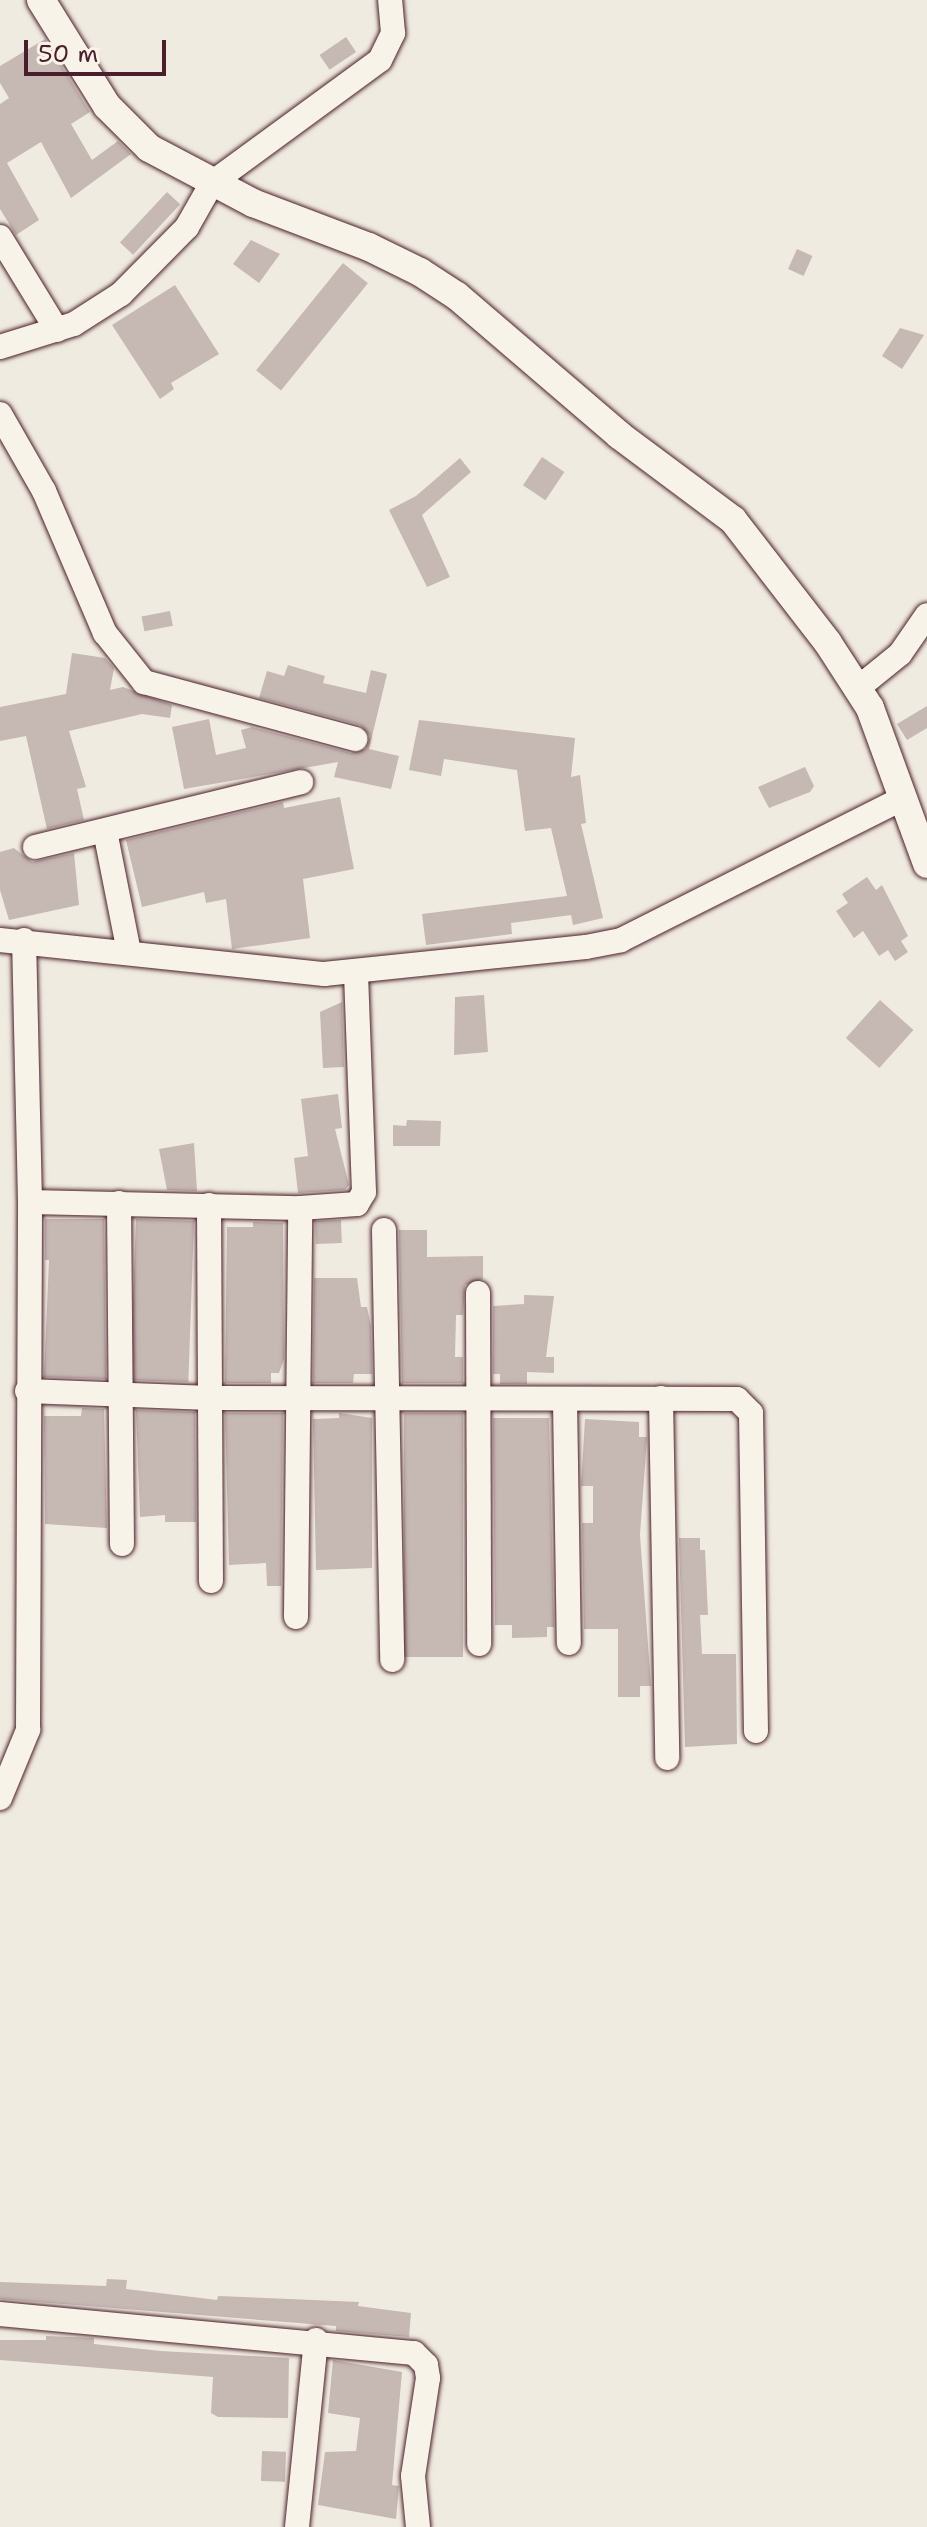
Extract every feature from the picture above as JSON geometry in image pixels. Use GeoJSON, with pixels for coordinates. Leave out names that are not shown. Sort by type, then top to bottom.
{"type":"FeatureCollection","features":[{"type":"Feature","properties":{"kind":"street"},"geometry":{"type":"LineString","coordinates":[[41,0],[124,126],[149,148],[212,183],[394,258],[457,296],[619,435],[733,520],[858,688],[927,864]]}},
{"type":"Feature","properties":{"kind":"street"},"geometry":{"type":"LineString","coordinates":[[0,347],[90,317],[121,294],[187,227],[212,183],[380,60],[393,33],[390,0]]}},
{"type":"Feature","properties":{"kind":"street"},"geometry":{"type":"LineString","coordinates":[[0,237],[57,330]]}},
{"type":"Feature","properties":{"kind":"street"},"geometry":{"type":"LineString","coordinates":[[0,414],[44,491],[105,633],[144,682],[355,739]]}},
{"type":"Feature","properties":{"kind":"street"},"geometry":{"type":"LineString","coordinates":[[858,688],[900,654],[927,615]]}},
{"type":"Feature","properties":{"kind":"street"},"geometry":{"type":"LineString","coordinates":[[35,847],[301,782]]}},
{"type":"Feature","properties":{"kind":"street"},"geometry":{"type":"LineString","coordinates":[[0,1798],[28,1730],[30,1202],[12,940],[296,973],[356,971],[621,940],[901,799]]}},
{"type":"Feature","properties":{"kind":"street"},"geometry":{"type":"LineString","coordinates":[[105,831],[129,952]]}},
{"type":"Feature","properties":{"kind":"street"},"geometry":{"type":"LineString","coordinates":[[30,1202],[300,1208],[353,1206],[364,1192],[356,971]]}},
{"type":"Feature","properties":{"kind":"street"},"geometry":{"type":"LineString","coordinates":[[119,1203],[122,1544]]}},
{"type":"Feature","properties":{"kind":"street"},"geometry":{"type":"LineString","coordinates":[[209,1205],[211,1581]]}},
{"type":"Feature","properties":{"kind":"street"},"geometry":{"type":"LineString","coordinates":[[296,1617],[295,1398],[300,1208]]}},
{"type":"Feature","properties":{"kind":"street"},"geometry":{"type":"LineString","coordinates":[[384,1230],[392,1660]]}},
{"type":"Feature","properties":{"kind":"street"},"geometry":{"type":"LineString","coordinates":[[478,1293],[479,1644]]}},
{"type":"Feature","properties":{"kind":"street"},"geometry":{"type":"LineString","coordinates":[[27,1391],[210,1398],[737,1399],[751,1413],[756,1731]]}},
{"type":"Feature","properties":{"kind":"street"},"geometry":{"type":"LineString","coordinates":[[661,1398],[667,1758]]}},
{"type":"Feature","properties":{"kind":"street"},"geometry":{"type":"LineString","coordinates":[[565,1401],[569,1643]]}},
{"type":"Feature","properties":{"kind":"street"},"geometry":{"type":"LineString","coordinates":[[0,2314],[316,2340],[414,2353],[426,2365],[413,2476],[418,2527]]}},
{"type":"Feature","properties":{"kind":"street"},"geometry":{"type":"LineString","coordinates":[[297,2527],[316,2340]]}},
{"type":"Feature","properties":{"kind":"building"},"geometry":{"type":"Polygon","coordinates":[[[346,37],[356,52],[330,70],[319,55],[346,37]]]}},
{"type":"Feature","properties":{"kind":"building"},"geometry":{"type":"Polygon","coordinates":[[[45,39],[90,112],[71,124],[92,160],[118,141],[131,154],[71,198],[41,142],[7,163],[39,220],[16,235],[0,209],[0,104],[9,98],[0,83],[0,66],[45,39]]]}},
{"type":"Feature","properties":{"kind":"building"},"geometry":{"type":"Polygon","coordinates":[[[167,192],[180,204],[133,255],[120,242],[167,192]]]}},
{"type":"Feature","properties":{"kind":"building"},"geometry":{"type":"Polygon","coordinates":[[[251,240],[280,254],[259,283],[233,264],[251,240]]]}},
{"type":"Feature","properties":{"kind":"building"},"geometry":{"type":"Polygon","coordinates":[[[797,249],[813,256],[804,276],[788,269],[797,249]]]}},
{"type":"Feature","properties":{"kind":"building"},"geometry":{"type":"Polygon","coordinates":[[[343,263],[368,283],[281,390],[256,370],[343,263]]]}},
{"type":"Feature","properties":{"kind":"building"},"geometry":{"type":"Polygon","coordinates":[[[175,285],[219,354],[171,383],[174,389],[160,399],[112,325],[175,285]]]}},
{"type":"Feature","properties":{"kind":"building"},"geometry":{"type":"Polygon","coordinates":[[[900,328],[924,335],[902,369],[882,356],[900,328]]]}},
{"type":"Feature","properties":{"kind":"building"},"geometry":{"type":"Polygon","coordinates":[[[542,457],[564,472],[545,500],[523,485],[542,457]]]}},
{"type":"Feature","properties":{"kind":"building"},"geometry":{"type":"Polygon","coordinates":[[[460,458],[471,472],[422,515],[450,577],[427,587],[389,510],[416,496],[460,458]]]}},
{"type":"Feature","properties":{"kind":"building"},"geometry":{"type":"Polygon","coordinates":[[[170,611],[173,626],[144,631],[142,617],[170,611]]]}},
{"type":"Feature","properties":{"kind":"building"},"geometry":{"type":"Polygon","coordinates":[[[72,653],[105,658],[114,668],[110,690],[123,687],[172,705],[170,718],[142,714],[69,731],[86,787],[77,789],[84,820],[47,829],[26,736],[0,741],[0,707],[66,694],[72,653]]]}},
{"type":"Feature","properties":{"kind":"building"},"geometry":{"type":"Polygon","coordinates":[[[288,665],[325,676],[323,683],[366,693],[371,670],[387,674],[369,749],[399,756],[391,789],[334,777],[338,762],[184,789],[172,727],[209,719],[216,755],[246,748],[241,730],[252,727],[351,753],[366,749],[370,736],[360,725],[259,698],[267,671],[284,676],[288,665]]]}},
{"type":"Feature","properties":{"kind":"building"},"geometry":{"type":"Polygon","coordinates":[[[927,706],[927,728],[907,740],[897,724],[927,706]]]}},
{"type":"Feature","properties":{"kind":"building"},"geometry":{"type":"Polygon","coordinates":[[[419,720],[575,738],[571,777],[580,775],[586,823],[581,824],[603,918],[573,925],[571,915],[511,923],[512,934],[426,945],[422,914],[567,896],[551,828],[525,831],[517,770],[444,759],[441,776],[409,770],[419,720]]]}},
{"type":"Feature","properties":{"kind":"building"},"geometry":{"type":"Polygon","coordinates":[[[805,767],[814,786],[810,792],[769,808],[758,787],[805,767]]]}},
{"type":"Feature","properties":{"kind":"building"},"geometry":{"type":"Polygon","coordinates":[[[340,797],[354,869],[303,879],[310,938],[232,949],[226,899],[206,903],[204,892],[142,907],[126,840],[283,802],[284,808],[340,797]]]}},
{"type":"Feature","properties":{"kind":"building"},"geometry":{"type":"Polygon","coordinates":[[[14,848],[32,862],[74,853],[79,905],[9,920],[0,890],[0,852],[14,848]]]}},
{"type":"Feature","properties":{"kind":"building"},"geometry":{"type":"Polygon","coordinates":[[[867,877],[876,890],[882,885],[908,936],[901,941],[908,952],[895,961],[888,950],[879,956],[863,931],[854,938],[836,911],[848,903],[842,894],[867,877]]]}},
{"type":"Feature","properties":{"kind":"building"},"geometry":{"type":"Polygon","coordinates":[[[484,995],[488,1052],[454,1055],[455,997],[484,995]]]}},
{"type":"Feature","properties":{"kind":"building"},"geometry":{"type":"Polygon","coordinates":[[[880,1000],[913,1030],[879,1068],[846,1038],[880,1000]]]}},
{"type":"Feature","properties":{"kind":"building"},"geometry":{"type":"Polygon","coordinates":[[[342,1002],[344,1067],[323,1068],[320,1012],[342,1002]]]}},
{"type":"Feature","properties":{"kind":"building"},"geometry":{"type":"Polygon","coordinates":[[[338,1094],[342,1128],[335,1129],[349,1185],[345,1190],[298,1193],[294,1158],[308,1156],[301,1099],[338,1094]]]}},
{"type":"Feature","properties":{"kind":"building"},"geometry":{"type":"Polygon","coordinates":[[[407,1120],[441,1121],[440,1146],[393,1146],[393,1125],[406,1126],[407,1120]]]}},
{"type":"Feature","properties":{"kind":"building"},"geometry":{"type":"Polygon","coordinates":[[[194,1143],[197,1191],[167,1190],[159,1149],[194,1143]]]}},
{"type":"Feature","properties":{"kind":"building"},"geometry":{"type":"Polygon","coordinates":[[[45,1219],[104,1219],[106,1379],[44,1377],[49,1260],[45,1260],[45,1219]]]}},
{"type":"Feature","properties":{"kind":"building"},"geometry":{"type":"Polygon","coordinates":[[[136,1219],[194,1221],[188,1382],[130,1380],[136,1219]]]}},
{"type":"Feature","properties":{"kind":"building"},"geometry":{"type":"Polygon","coordinates":[[[341,1220],[342,1243],[316,1244],[315,1221],[341,1220]]]}},
{"type":"Feature","properties":{"kind":"building"},"geometry":{"type":"Polygon","coordinates":[[[253,1222],[283,1223],[284,1359],[279,1373],[271,1373],[271,1383],[225,1383],[227,1227],[253,1227],[253,1222]]]}},
{"type":"Feature","properties":{"kind":"building"},"geometry":{"type":"Polygon","coordinates":[[[399,1230],[427,1230],[427,1257],[483,1256],[483,1279],[465,1285],[463,1315],[456,1315],[455,1357],[463,1357],[463,1383],[402,1383],[399,1230]]]}},
{"type":"Feature","properties":{"kind":"building"},"geometry":{"type":"Polygon","coordinates":[[[314,1278],[357,1278],[361,1307],[367,1307],[371,1326],[372,1374],[354,1374],[353,1383],[313,1383],[314,1278]]]}},
{"type":"Feature","properties":{"kind":"building"},"geometry":{"type":"Polygon","coordinates":[[[524,1295],[554,1296],[546,1357],[554,1357],[554,1373],[527,1372],[527,1384],[500,1384],[500,1374],[493,1374],[493,1306],[524,1304],[524,1295]]]}},
{"type":"Feature","properties":{"kind":"building"},"geometry":{"type":"Polygon","coordinates":[[[82,1408],[104,1409],[107,1528],[45,1524],[44,1416],[81,1416],[82,1408]]]}},
{"type":"Feature","properties":{"kind":"building"},"geometry":{"type":"Polygon","coordinates":[[[136,1410],[195,1412],[196,1522],[165,1522],[165,1515],[140,1517],[136,1410]]]}},
{"type":"Feature","properties":{"kind":"building"},"geometry":{"type":"Polygon","coordinates":[[[225,1413],[283,1413],[281,1586],[267,1586],[266,1563],[229,1565],[225,1413]]]}},
{"type":"Feature","properties":{"kind":"building"},"geometry":{"type":"Polygon","coordinates":[[[339,1413],[372,1418],[372,1568],[316,1570],[313,1419],[339,1418],[339,1413]]]}},
{"type":"Feature","properties":{"kind":"building"},"geometry":{"type":"Polygon","coordinates":[[[404,1413],[463,1413],[463,1657],[404,1657],[404,1413]]]}},
{"type":"Feature","properties":{"kind":"building"},"geometry":{"type":"Polygon","coordinates":[[[493,1418],[549,1418],[554,1627],[547,1627],[547,1637],[512,1638],[512,1625],[495,1625],[493,1418]]]}},
{"type":"Feature","properties":{"kind":"building"},"geometry":{"type":"Polygon","coordinates":[[[585,1419],[639,1422],[639,1437],[647,1437],[640,1535],[651,1686],[640,1686],[640,1697],[618,1697],[618,1629],[584,1629],[582,1523],[593,1523],[593,1486],[581,1486],[585,1419]]]}},
{"type":"Feature","properties":{"kind":"building"},"geometry":{"type":"Polygon","coordinates":[[[679,1538],[700,1538],[700,1550],[705,1550],[708,1615],[700,1615],[702,1654],[736,1654],[737,1744],[685,1747],[679,1538]]]}},
{"type":"Feature","properties":{"kind":"building"},"geometry":{"type":"Polygon","coordinates":[[[107,2279],[127,2280],[126,2289],[217,2300],[218,2296],[359,2302],[358,2306],[411,2313],[409,2337],[336,2331],[336,2326],[0,2299],[0,2282],[106,2286],[107,2279]]]}},
{"type":"Feature","properties":{"kind":"building"},"geometry":{"type":"Polygon","coordinates":[[[46,2336],[94,2338],[94,2344],[161,2351],[289,2358],[288,2418],[218,2417],[211,2413],[213,2377],[0,2360],[0,2340],[46,2340],[46,2336]]]}},
{"type":"Feature","properties":{"kind":"building"},"geometry":{"type":"Polygon","coordinates":[[[333,2360],[402,2372],[392,2485],[399,2486],[396,2519],[318,2505],[325,2452],[356,2451],[360,2418],[328,2413],[333,2360]]]}},
{"type":"Feature","properties":{"kind":"building"},"geometry":{"type":"Polygon","coordinates":[[[262,2451],[286,2452],[285,2482],[261,2481],[262,2451]]]}}]}
